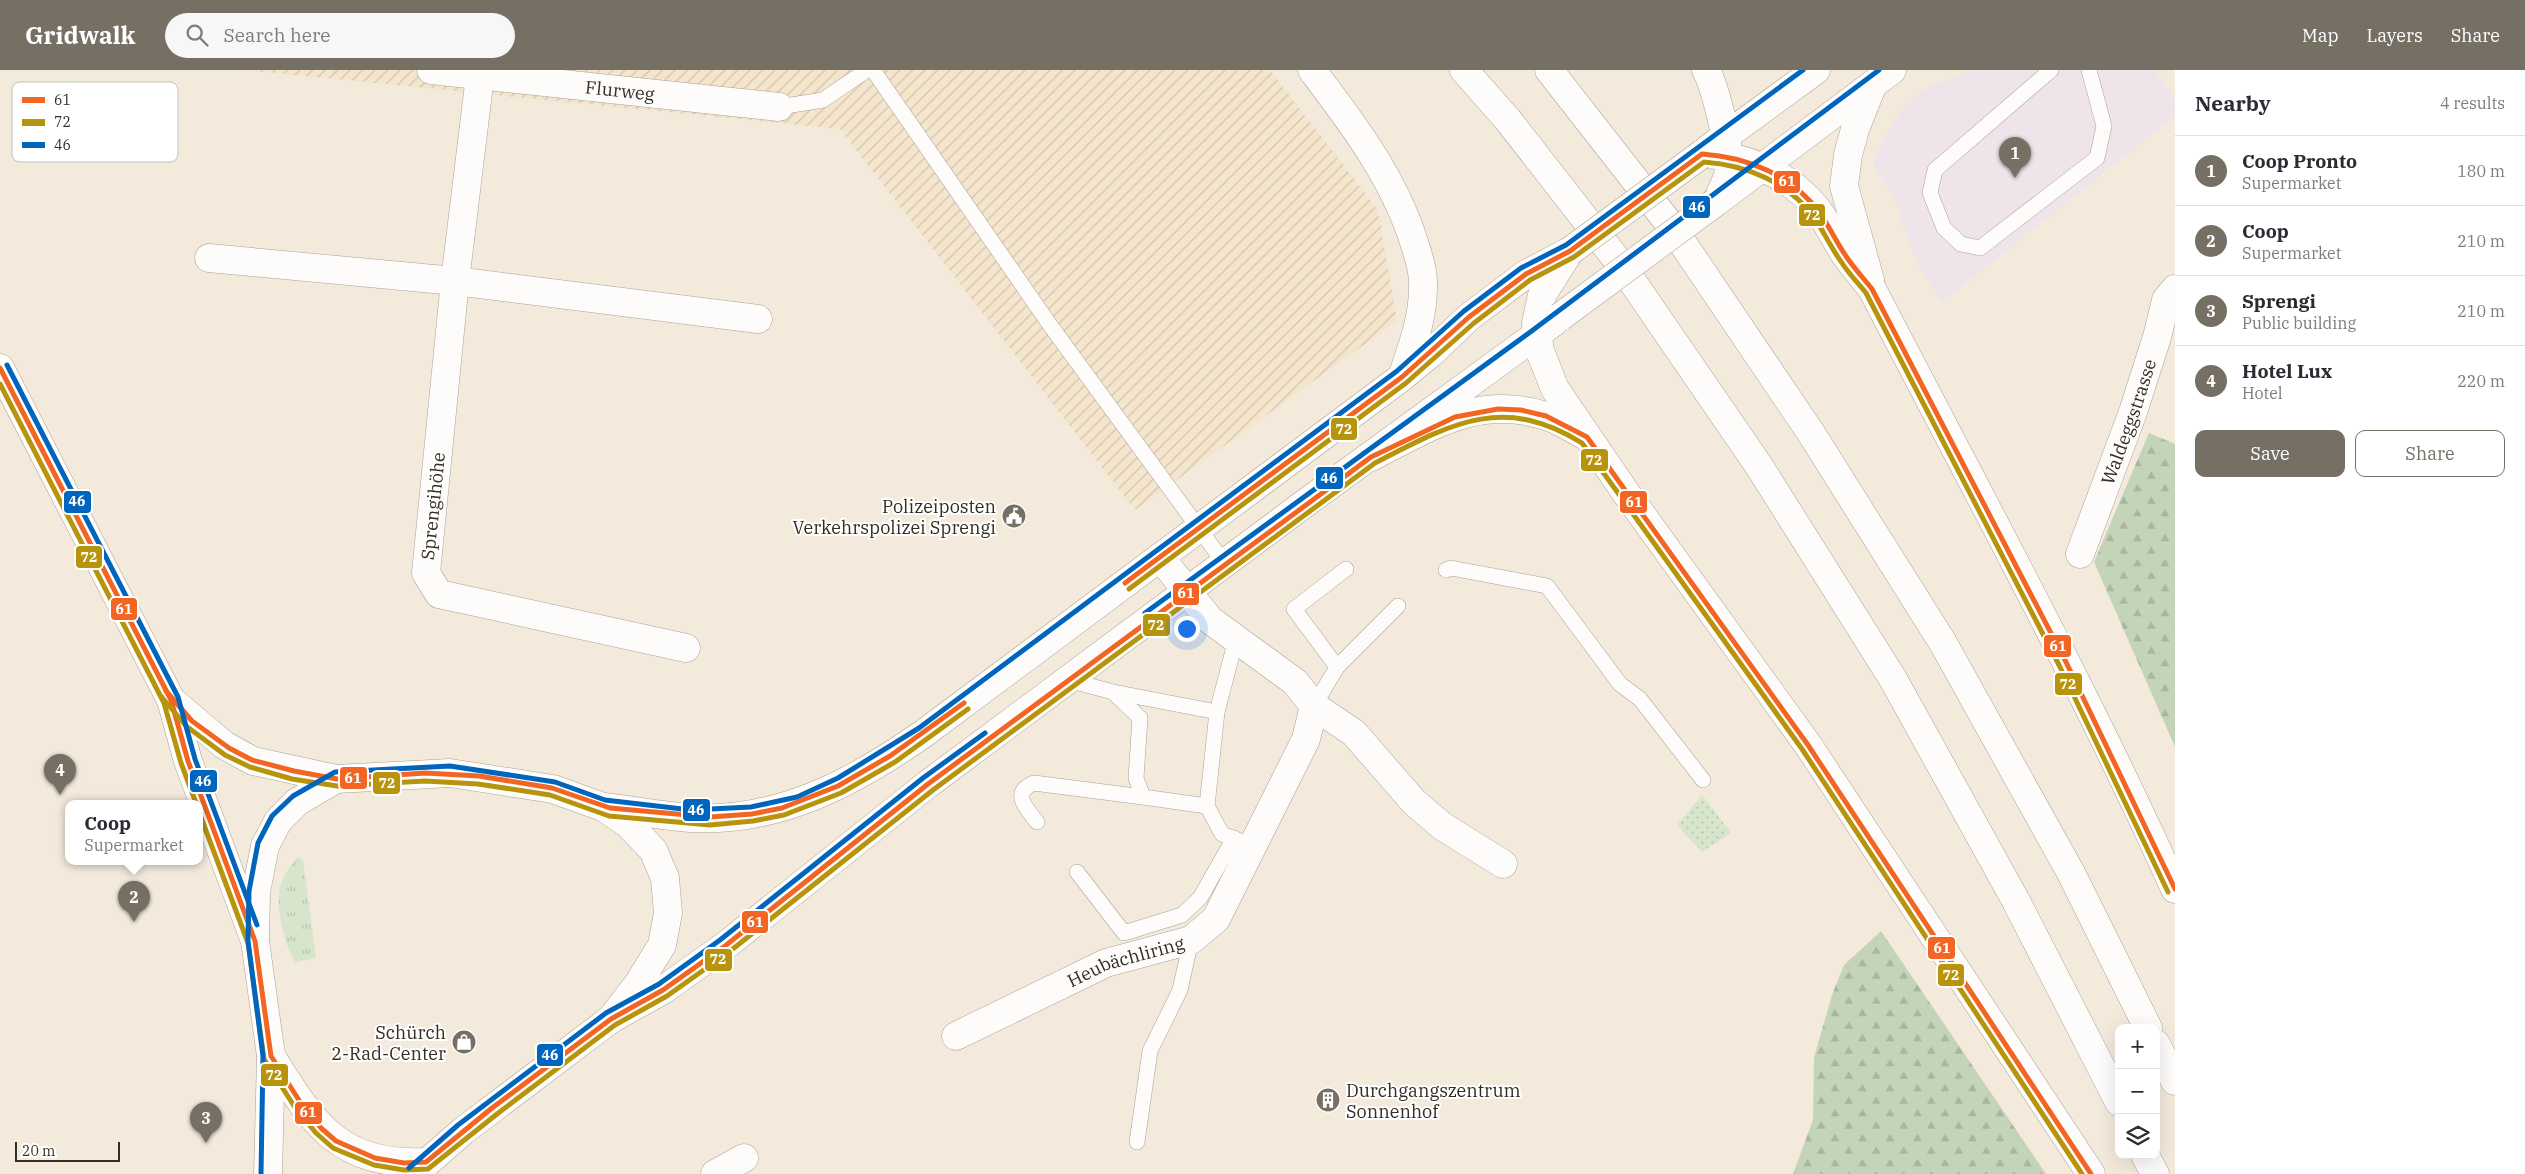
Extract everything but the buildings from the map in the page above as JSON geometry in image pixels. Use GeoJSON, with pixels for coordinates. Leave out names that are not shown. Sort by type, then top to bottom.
{"type":"FeatureCollection","features":[{"type":"Feature","properties":{"kind":"main road","name":"Flurweg"},"geometry":{"type":"LineString","coordinates":[[431,70],[779,107]]}},
{"type":"Feature","properties":{"kind":"main road"},"geometry":{"type":"LineString","coordinates":[[1312,70],[1377,159],[1408,222],[1419,256],[1423,288],[1421,304],[1413,345],[1402,377]]}},
{"type":"Feature","properties":{"kind":"main road"},"geometry":{"type":"LineString","coordinates":[[1464,70],[1508,120],[1621,265],[1759,466],[1893,679],[2016,901],[2115,1094]]}},
{"type":"Feature","properties":{"kind":"main road"},"geometry":{"type":"LineString","coordinates":[[1549,70],[1671,226],[1811,433],[1943,643],[2071,874],[2146,1024]]}},
{"type":"Feature","properties":{"kind":"main road"},"geometry":{"type":"LineString","coordinates":[[1706,70],[1716,95],[1718,148],[1729,168],[1725,192]]}},
{"type":"Feature","properties":{"kind":"main road"},"geometry":{"type":"LineString","coordinates":[[603,807],[691,818],[717,818],[777,809],[817,796],[857,776],[902,748],[1402,377],[1469,317],[1526,274],[1570,251],[1718,148],[1816,70]]}},
{"type":"Feature","properties":{"kind":"main road","name":"Sprengihöhe"},"geometry":{"type":"LineString","coordinates":[[480,76],[456,281],[426,573],[439,594],[686,648]]}},
{"type":"Feature","properties":{"kind":"main road"},"geometry":{"type":"LineString","coordinates":[[271,1056],[302,1105],[321,1128],[336,1141],[389,1162],[420,1168],[485,1114],[611,1019],[663,990],[725,946],[928,784],[1186,592],[1537,336],[1725,192],[1761,168],[1882,77]]}},
{"type":"Feature","properties":{"kind":"main road"},"geometry":{"type":"LineString","coordinates":[[1872,289],[1861,243],[1846,200],[1844,186],[1848,155],[1855,129],[1882,77]]}},
{"type":"Feature","properties":{"kind":"main road"},"geometry":{"type":"LineString","coordinates":[[1718,148],[1794,186],[1817,209],[1845,254],[1872,289],[2036,605],[2152,838],[2175,890]]}},
{"type":"Feature","properties":{"kind":"main road"},"geometry":{"type":"LineString","coordinates":[[1570,251],[1542,295],[1536,323],[1540,351],[1555,389],[1587,437],[1808,745],[2091,1174]]}},
{"type":"Feature","properties":{"kind":"main road"},"geometry":{"type":"LineString","coordinates":[[209,258],[456,281],[758,319]]}},
{"type":"Feature","properties":{"kind":"main road","name":"Waldeggstrasse"},"geometry":{"type":"LineString","coordinates":[[2080,554],[2133,412],[2158,337],[2166,300],[2175,289]]}},
{"type":"Feature","properties":{"kind":"main road"},"geometry":{"type":"LineString","coordinates":[[0,368],[171,700],[188,761],[203,800]]}},
{"type":"Feature","properties":{"kind":"main road"},"geometry":{"type":"LineString","coordinates":[[1371,456],[1442,421],[1481,409],[1516,409],[1547,416],[1587,437]]}},
{"type":"Feature","properties":{"kind":"main road"},"geometry":{"type":"LineString","coordinates":[[1160,557],[1210,620],[1295,682],[1314,706],[1354,733],[1414,802],[1442,826],[1503,864]]}},
{"type":"Feature","properties":{"kind":"main road"},"geometry":{"type":"LineString","coordinates":[[171,700],[224,745],[254,761],[336,779],[450,774],[554,788],[603,807],[627,823],[652,850],[665,878],[668,913],[662,945],[655,959],[611,1019]]}},
{"type":"Feature","properties":{"kind":"main road","name":"Heubächliring"},"geometry":{"type":"LineString","coordinates":[[956,1036],[1106,963],[1191,940],[1216,919],[1243,842],[1306,739],[1314,706]]}},
{"type":"Feature","properties":{"kind":"main road"},"geometry":{"type":"LineString","coordinates":[[268,1174],[271,1056],[255,941],[256,892],[265,846],[278,821],[298,802],[336,779]]}},
{"type":"Feature","properties":{"kind":"main road"},"geometry":{"type":"LineString","coordinates":[[203,801],[255,941]]}},
{"type":"Feature","properties":{"kind":"main road"},"geometry":{"type":"LineString","coordinates":[[2160,1052],[2175,1081]]}},
{"type":"Feature","properties":{"kind":"main road"},"geometry":{"type":"LineString","coordinates":[[715,1174],[744,1158]]}},
{"type":"Feature","properties":{"kind":"main road"},"geometry":{"type":"LineString","coordinates":[[2147,1159],[2155,1174]]}},
{"type":"Feature","properties":{"kind":"lane"},"geometry":{"type":"LineString","coordinates":[[779,107],[823,100],[867,70]]}},
{"type":"Feature","properties":{"kind":"lane"},"geometry":{"type":"LineString","coordinates":[[873,70],[1050,325],[1225,564]]}},
{"type":"Feature","properties":{"kind":"lane"},"geometry":{"type":"LineString","coordinates":[[2051,70],[1935,170],[1930,193],[1944,228],[1961,244],[1980,248],[2097,158],[2104,126],[2089,70]]}},
{"type":"Feature","properties":{"kind":"lane"},"geometry":{"type":"LineString","coordinates":[[1446,570],[1452,568],[1547,586],[1620,684],[1640,699],[1703,780]]}},
{"type":"Feature","properties":{"kind":"lane"},"geometry":{"type":"LineString","coordinates":[[1337,667],[1294,609],[1346,569]]}},
{"type":"Feature","properties":{"kind":"lane"},"geometry":{"type":"LineString","coordinates":[[1314,706],[1337,667],[1398,606]]}},
{"type":"Feature","properties":{"kind":"lane"},"geometry":{"type":"LineString","coordinates":[[1077,872],[1124,934],[1182,914],[1200,898],[1243,842],[1222,834],[1207,806],[1217,712],[1236,639]]}},
{"type":"Feature","properties":{"kind":"lane"},"geometry":{"type":"LineString","coordinates":[[1068,680],[1113,692],[1217,712]]}},
{"type":"Feature","properties":{"kind":"lane"},"geometry":{"type":"LineString","coordinates":[[1113,692],[1140,718],[1136,778],[1144,797]]}},
{"type":"Feature","properties":{"kind":"lane"},"geometry":{"type":"LineString","coordinates":[[1037,822],[1022,802],[1023,793],[1027,786],[1034,783],[1207,806]]}},
{"type":"Feature","properties":{"kind":"lane"},"geometry":{"type":"LineString","coordinates":[[1137,1142],[1150,1051],[1180,990],[1191,940]]}},
{"type":"Feature","properties":{"kind":"shaded area"},"geometry":{"type":"Polygon","coordinates":[[[244,70],[1270,70],[1378,210],[1397,321],[1135,510],[840,129],[244,70]]]}},
{"type":"Feature","properties":{"kind":"shaded area"},"geometry":{"type":"Polygon","coordinates":[[[1972,70],[2154,70],[2175,100],[2175,116],[1941,303],[1914,255],[1894,196],[1874,167],[1874,157],[1895,119],[1916,96],[1931,86],[1972,70]]]}},
{"type":"Feature","properties":{"kind":"green space"},"geometry":{"type":"Polygon","coordinates":[[[2149,433],[2175,444],[2175,747],[2094,562],[2149,433]]]}},
{"type":"Feature","properties":{"kind":"green space"},"geometry":{"type":"Polygon","coordinates":[[[1702,795],[1731,833],[1702,852],[1677,825],[1702,795]]]}},
{"type":"Feature","properties":{"kind":"green space"},"geometry":{"type":"Polygon","coordinates":[[[297,857],[303,860],[316,958],[295,962],[287,945],[281,923],[279,900],[282,881],[297,857]]]}},
{"type":"Feature","properties":{"kind":"green space"},"geometry":{"type":"Polygon","coordinates":[[[1881,931],[2046,1174],[1793,1174],[1813,1120],[1814,1058],[1832,995],[1844,965],[1881,931]]]}},
{"type":"Feature","properties":{"kind":"transit line","name":"46"},"geometry":{"type":"LineString","coordinates":[[261,1174],[263,1056],[248,941],[249,891],[258,843],[272,816],[293,796],[335,772],[450,766],[555,782],[605,800],[691,810],[751,807],[797,797],[838,778],[919,728],[1397,371],[1464,311],[1521,268],[1566,245],[1803,70]]}},
{"type":"Feature","properties":{"kind":"transit line","name":"46"},"geometry":{"type":"LineString","coordinates":[[1145,613],[1533,330],[1879,70]]}},
{"type":"Feature","properties":{"kind":"transit line","name":"61"},"geometry":{"type":"LineString","coordinates":[[1125,583],[1402,377],[1469,317],[1526,274],[1570,251],[1702,154],[1735,159],[1767,170],[1782,178],[1808,199],[1819,212],[1848,259],[1872,289],[2066,662],[2175,889]]}},
{"type":"Feature","properties":{"kind":"transit line","name":"72"},"geometry":{"type":"LineString","coordinates":[[1129,589],[1406,383],[1474,323],[1530,280],[1574,257],[1704,162],[1750,171],[1779,185],[1804,205],[1814,217],[1834,252],[1866,293],[2059,665],[2168,892]]}},
{"type":"Feature","properties":{"kind":"transit line","name":"46"},"geometry":{"type":"LineString","coordinates":[[7,365],[178,697],[195,759],[257,925]]}},
{"type":"Feature","properties":{"kind":"transit line","name":"61"},"geometry":{"type":"LineString","coordinates":[[0,368],[171,700],[188,761],[203,800]]}},
{"type":"Feature","properties":{"kind":"transit line","name":"72"},"geometry":{"type":"LineString","coordinates":[[0,384],[164,703],[181,763],[195,800]]}},
{"type":"Feature","properties":{"kind":"transit line","name":"61"},"geometry":{"type":"LineString","coordinates":[[203,801],[255,941],[271,1056],[302,1105],[321,1128],[336,1141],[375,1158],[404,1163],[426,1162],[492,1108],[611,1019],[663,990],[725,946],[928,784],[1371,457],[1455,417],[1498,409],[1521,410],[1546,416],[1587,437],[1808,745],[2091,1174]]}},
{"type":"Feature","properties":{"kind":"transit line","name":"72"},"geometry":{"type":"LineString","coordinates":[[203,823],[248,943],[264,1059],[296,1109],[316,1133],[333,1148],[374,1165],[404,1170],[428,1169],[615,1025],[667,996],[729,952],[933,790],[1375,463],[1427,437],[1476,420],[1501,417],[1526,420],[1553,428],[1582,443],[1802,749],[2082,1174]]}},
{"type":"Feature","properties":{"kind":"transit line","name":"61"},"geometry":{"type":"LineString","coordinates":[[166,691],[192,721],[229,748],[252,760],[294,771],[337,779],[425,773],[479,776],[552,788],[610,808],[710,817],[752,814],[782,808],[838,786],[890,756],[964,703]]}},
{"type":"Feature","properties":{"kind":"transit line","name":"72"},"geometry":{"type":"LineString","coordinates":[[160,695],[186,726],[225,755],[250,767],[292,779],[337,786],[425,781],[478,784],[550,795],[609,816],[710,825],[753,821],[784,815],[841,793],[895,762],[968,709]]}},
{"type":"Feature","properties":{"kind":"transit line","name":"46"},"geometry":{"type":"LineString","coordinates":[[409,1168],[458,1125],[606,1013],[659,984],[720,940],[923,778],[985,733]]}},
{"type":"Feature","properties":{"kind":"place","name":"Coop Pronto"},"geometry":{"type":"Point","coordinates":[2015,178]}},
{"type":"Feature","properties":{"kind":"place","name":"Polizeiposten Verkehrspolizei Sprengi"},"geometry":{"type":"Point","coordinates":[1014,516]}},
{"type":"Feature","properties":{"kind":"place","name":"Hotel Lux"},"geometry":{"type":"Point","coordinates":[60,795]}},
{"type":"Feature","properties":{"kind":"place","name":"Coop"},"geometry":{"type":"Point","coordinates":[134,922]}},
{"type":"Feature","properties":{"kind":"place","name":"Schürch 2-Rad-Center"},"geometry":{"type":"Point","coordinates":[464,1042]}},
{"type":"Feature","properties":{"kind":"place","name":"Durchgangszentrum Sonnenhof"},"geometry":{"type":"Point","coordinates":[1328,1100]}},
{"type":"Feature","properties":{"kind":"place","name":"Sprengi"},"geometry":{"type":"Point","coordinates":[206,1143]}}]}
